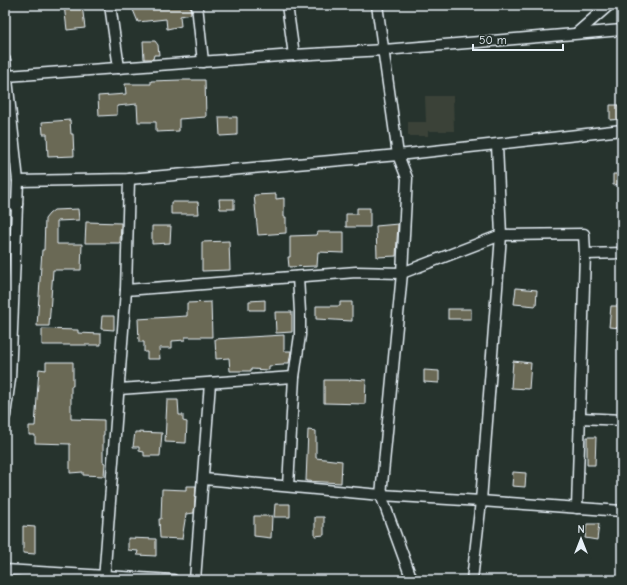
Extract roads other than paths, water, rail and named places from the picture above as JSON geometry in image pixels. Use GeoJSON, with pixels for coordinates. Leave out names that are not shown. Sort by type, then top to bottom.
{"type":"FeatureCollection","features":[{"type":"Feature","properties":{"kind":"street"},"geometry":{"type":"LineString","coordinates":[[110,5],[118,68]]}},
{"type":"Feature","properties":{"kind":"street"},"geometry":{"type":"LineString","coordinates":[[197,5],[203,62]]}},
{"type":"Feature","properties":{"kind":"street"},"geometry":{"type":"LineString","coordinates":[[287,5],[294,55]]}},
{"type":"Feature","properties":{"kind":"street"},"geometry":{"type":"LineString","coordinates":[[377,5],[398,155],[407,178],[402,273],[381,495],[412,580]]}},
{"type":"Feature","properties":{"kind":"street"},"geometry":{"type":"LineString","coordinates":[[577,33],[609,5]]}},
{"type":"Feature","properties":{"kind":"street"},"geometry":{"type":"LineString","coordinates":[[7,76],[294,55],[384,50],[622,30]]}},
{"type":"Feature","properties":{"kind":"street"},"geometry":{"type":"LineString","coordinates":[[5,60],[18,181],[10,379],[5,416]]}},
{"type":"Feature","properties":{"kind":"street"},"geometry":{"type":"LineString","coordinates":[[18,181],[129,179],[398,155],[622,130]]}},
{"type":"Feature","properties":{"kind":"street"},"geometry":{"type":"LineString","coordinates":[[472,580],[481,501],[501,235],[497,145]]}},
{"type":"Feature","properties":{"kind":"street"},"geometry":{"type":"LineString","coordinates":[[104,578],[126,290],[129,179]]}},
{"type":"Feature","properties":{"kind":"street"},"geometry":{"type":"LineString","coordinates":[[5,205],[17,204]]}},
{"type":"Feature","properties":{"kind":"street"},"geometry":{"type":"LineString","coordinates":[[126,290],[356,272],[402,273],[501,235],[584,234],[585,254],[577,508]]}},
{"type":"Feature","properties":{"kind":"street"},"geometry":{"type":"LineString","coordinates":[[585,254],[622,253]]}},
{"type":"Feature","properties":{"kind":"street"},"geometry":{"type":"LineString","coordinates":[[288,486],[294,377],[300,335],[298,277]]}},
{"type":"Feature","properties":{"kind":"street"},"geometry":{"type":"LineString","coordinates":[[119,389],[294,377]]}},
{"type":"Feature","properties":{"kind":"street"},"geometry":{"type":"LineString","coordinates":[[195,580],[204,479],[210,383]]}},
{"type":"Feature","properties":{"kind":"street"},"geometry":{"type":"LineString","coordinates":[[580,418],[622,420]]}},
{"type":"Feature","properties":{"kind":"street"},"geometry":{"type":"LineString","coordinates":[[204,479],[381,495],[622,511]]}},
{"type":"Feature","properties":{"kind":"street"},"geometry":{"type":"LineString","coordinates":[[5,570],[104,578],[173,580]]}}]}
